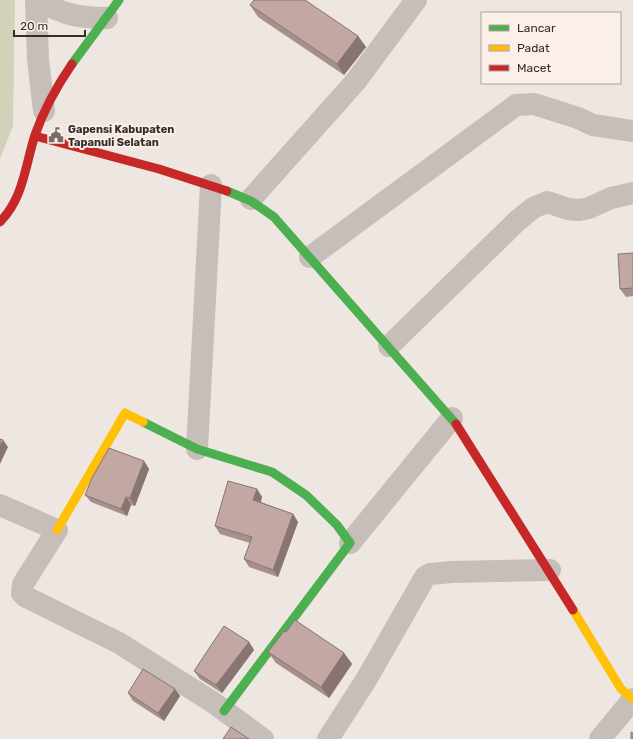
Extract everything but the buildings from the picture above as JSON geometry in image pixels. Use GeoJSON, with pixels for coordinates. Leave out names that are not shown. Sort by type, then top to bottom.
{"type":"FeatureCollection","features":[{"type":"Feature","properties":{"kind":"street"},"geometry":{"type":"LineString","coordinates":[[44,110],[38,60],[36,0],[74,17],[107,18]]}},
{"type":"Feature","properties":{"kind":"street"},"geometry":{"type":"LineString","coordinates":[[0,222],[7,216],[20,192],[35,136],[44,110],[70,68],[119,0]]}},
{"type":"Feature","properties":{"kind":"street"},"geometry":{"type":"LineString","coordinates":[[251,199],[356,81],[416,0]]}},
{"type":"Feature","properties":{"kind":"street"},"geometry":{"type":"LineString","coordinates":[[310,257],[516,105],[534,104],[578,118],[593,126],[633,132]]}},
{"type":"Feature","properties":{"kind":"street"},"geometry":{"type":"LineString","coordinates":[[35,136],[143,164],[211,185],[251,199],[274,217],[452,418],[550,570],[621,689],[633,699],[600,739]]}},
{"type":"Feature","properties":{"kind":"street"},"geometry":{"type":"LineString","coordinates":[[197,448],[211,185]]}},
{"type":"Feature","properties":{"kind":"street"},"geometry":{"type":"LineString","coordinates":[[389,346],[517,221],[533,208],[547,202],[568,209],[589,208],[611,198],[633,193]]}},
{"type":"Feature","properties":{"kind":"street"},"geometry":{"type":"LineString","coordinates":[[263,739],[224,711],[119,643],[26,597],[22,593],[23,584],[57,530],[125,413],[197,448],[272,472],[306,495],[337,525],[350,543]]}},
{"type":"Feature","properties":{"kind":"street"},"geometry":{"type":"LineString","coordinates":[[224,711],[350,543],[452,418]]}},
{"type":"Feature","properties":{"kind":"street"},"geometry":{"type":"LineString","coordinates":[[0,505],[57,530]]}},
{"type":"Feature","properties":{"kind":"street"},"geometry":{"type":"LineString","coordinates":[[328,739],[366,680],[425,577],[430,574],[452,572],[550,570]]}},
{"type":"Feature","properties":{"kind":"green space"},"geometry":{"type":"Polygon","coordinates":[[[0,0],[15,0],[13,126],[0,159],[0,0]]]}},
{"type":"Feature","properties":{"kind":"traffic: fast"},"geometry":{"type":"LineString","coordinates":[[72,64],[119,0]]}},
{"type":"Feature","properties":{"kind":"traffic: fast"},"geometry":{"type":"LineString","coordinates":[[227,191],[251,201],[274,217],[456,424]]}},
{"type":"Feature","properties":{"kind":"traffic: fast"},"geometry":{"type":"LineString","coordinates":[[143,422],[197,449],[272,472],[306,495],[337,525],[350,543],[224,711]]}},
{"type":"Feature","properties":{"kind":"traffic: slow"},"geometry":{"type":"LineString","coordinates":[[57,530],[125,413],[143,422]]}},
{"type":"Feature","properties":{"kind":"traffic: slow"},"geometry":{"type":"LineString","coordinates":[[573,610],[621,689],[633,699]]}},
{"type":"Feature","properties":{"kind":"traffic: jam"},"geometry":{"type":"LineString","coordinates":[[0,222],[8,212],[19,192],[42,116],[56,89],[72,64]]}},
{"type":"Feature","properties":{"kind":"traffic: jam"},"geometry":{"type":"LineString","coordinates":[[35,136],[159,169],[227,191]]}},
{"type":"Feature","properties":{"kind":"traffic: jam"},"geometry":{"type":"LineString","coordinates":[[456,424],[573,610]]}},
{"type":"Feature","properties":{"kind":"place","name":"Gapensi Kabupaten Tapanuli Selatan"},"geometry":{"type":"Point","coordinates":[56,135]}}]}
